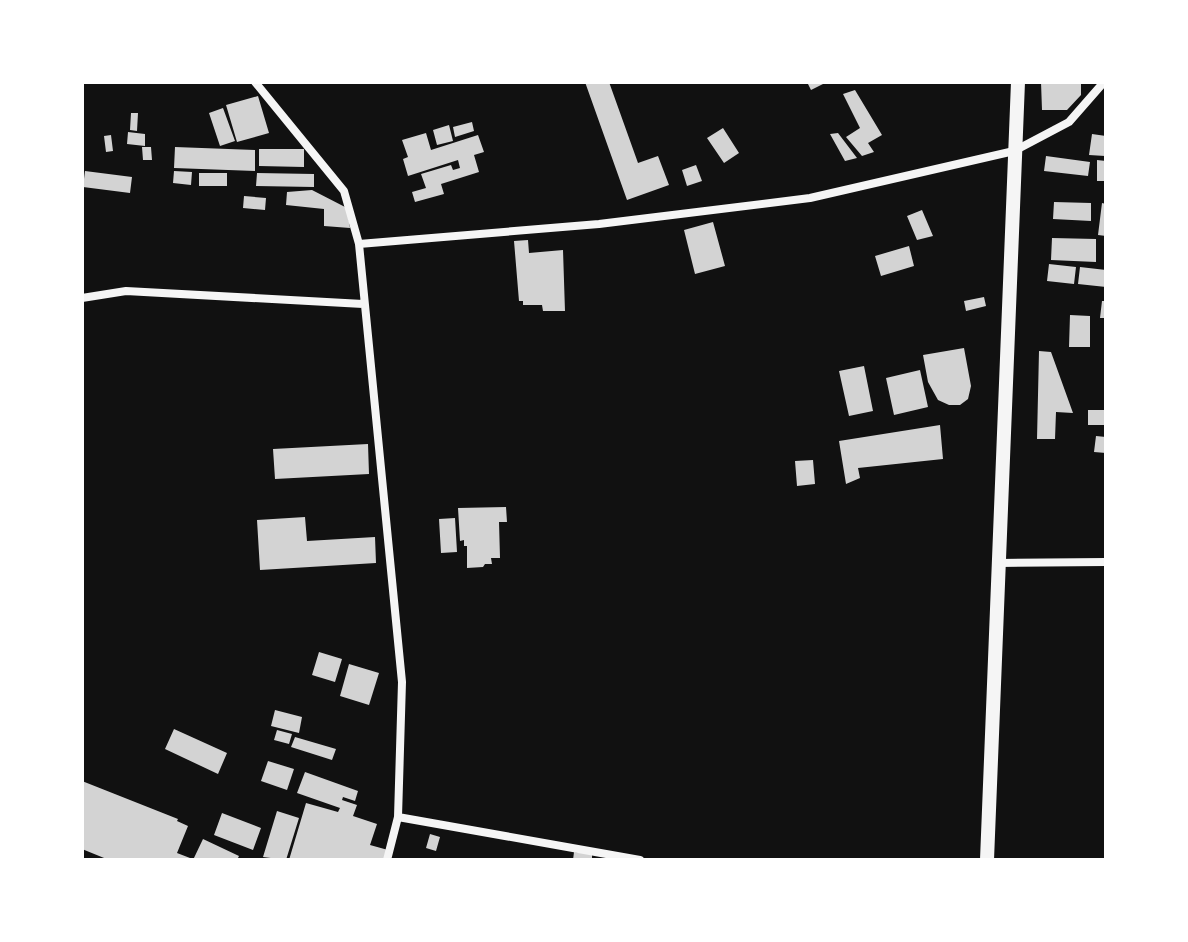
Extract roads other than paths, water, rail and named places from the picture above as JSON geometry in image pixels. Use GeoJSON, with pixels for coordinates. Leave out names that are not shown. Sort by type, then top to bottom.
{"type":"FeatureCollection","features":[{"type":"Feature","properties":{"kind":"main road"},"geometry":{"type":"LineString","coordinates":[[987,860],[1018,82]]}},
{"type":"Feature","properties":{"kind":"street"},"geometry":{"type":"LineString","coordinates":[[255,82],[344,191],[359,244],[402,682],[398,817],[387,860]]}},
{"type":"Feature","properties":{"kind":"street"},"geometry":{"type":"LineString","coordinates":[[359,244],[599,224],[810,198],[1014,151],[1069,122],[1104,82]]}},
{"type":"Feature","properties":{"kind":"street"},"geometry":{"type":"LineString","coordinates":[[82,298],[126,291],[363,304]]}},
{"type":"Feature","properties":{"kind":"street"},"geometry":{"type":"LineString","coordinates":[[999,563],[1106,562]]}},
{"type":"Feature","properties":{"kind":"street"},"geometry":{"type":"LineString","coordinates":[[398,817],[640,860]]}}]}
